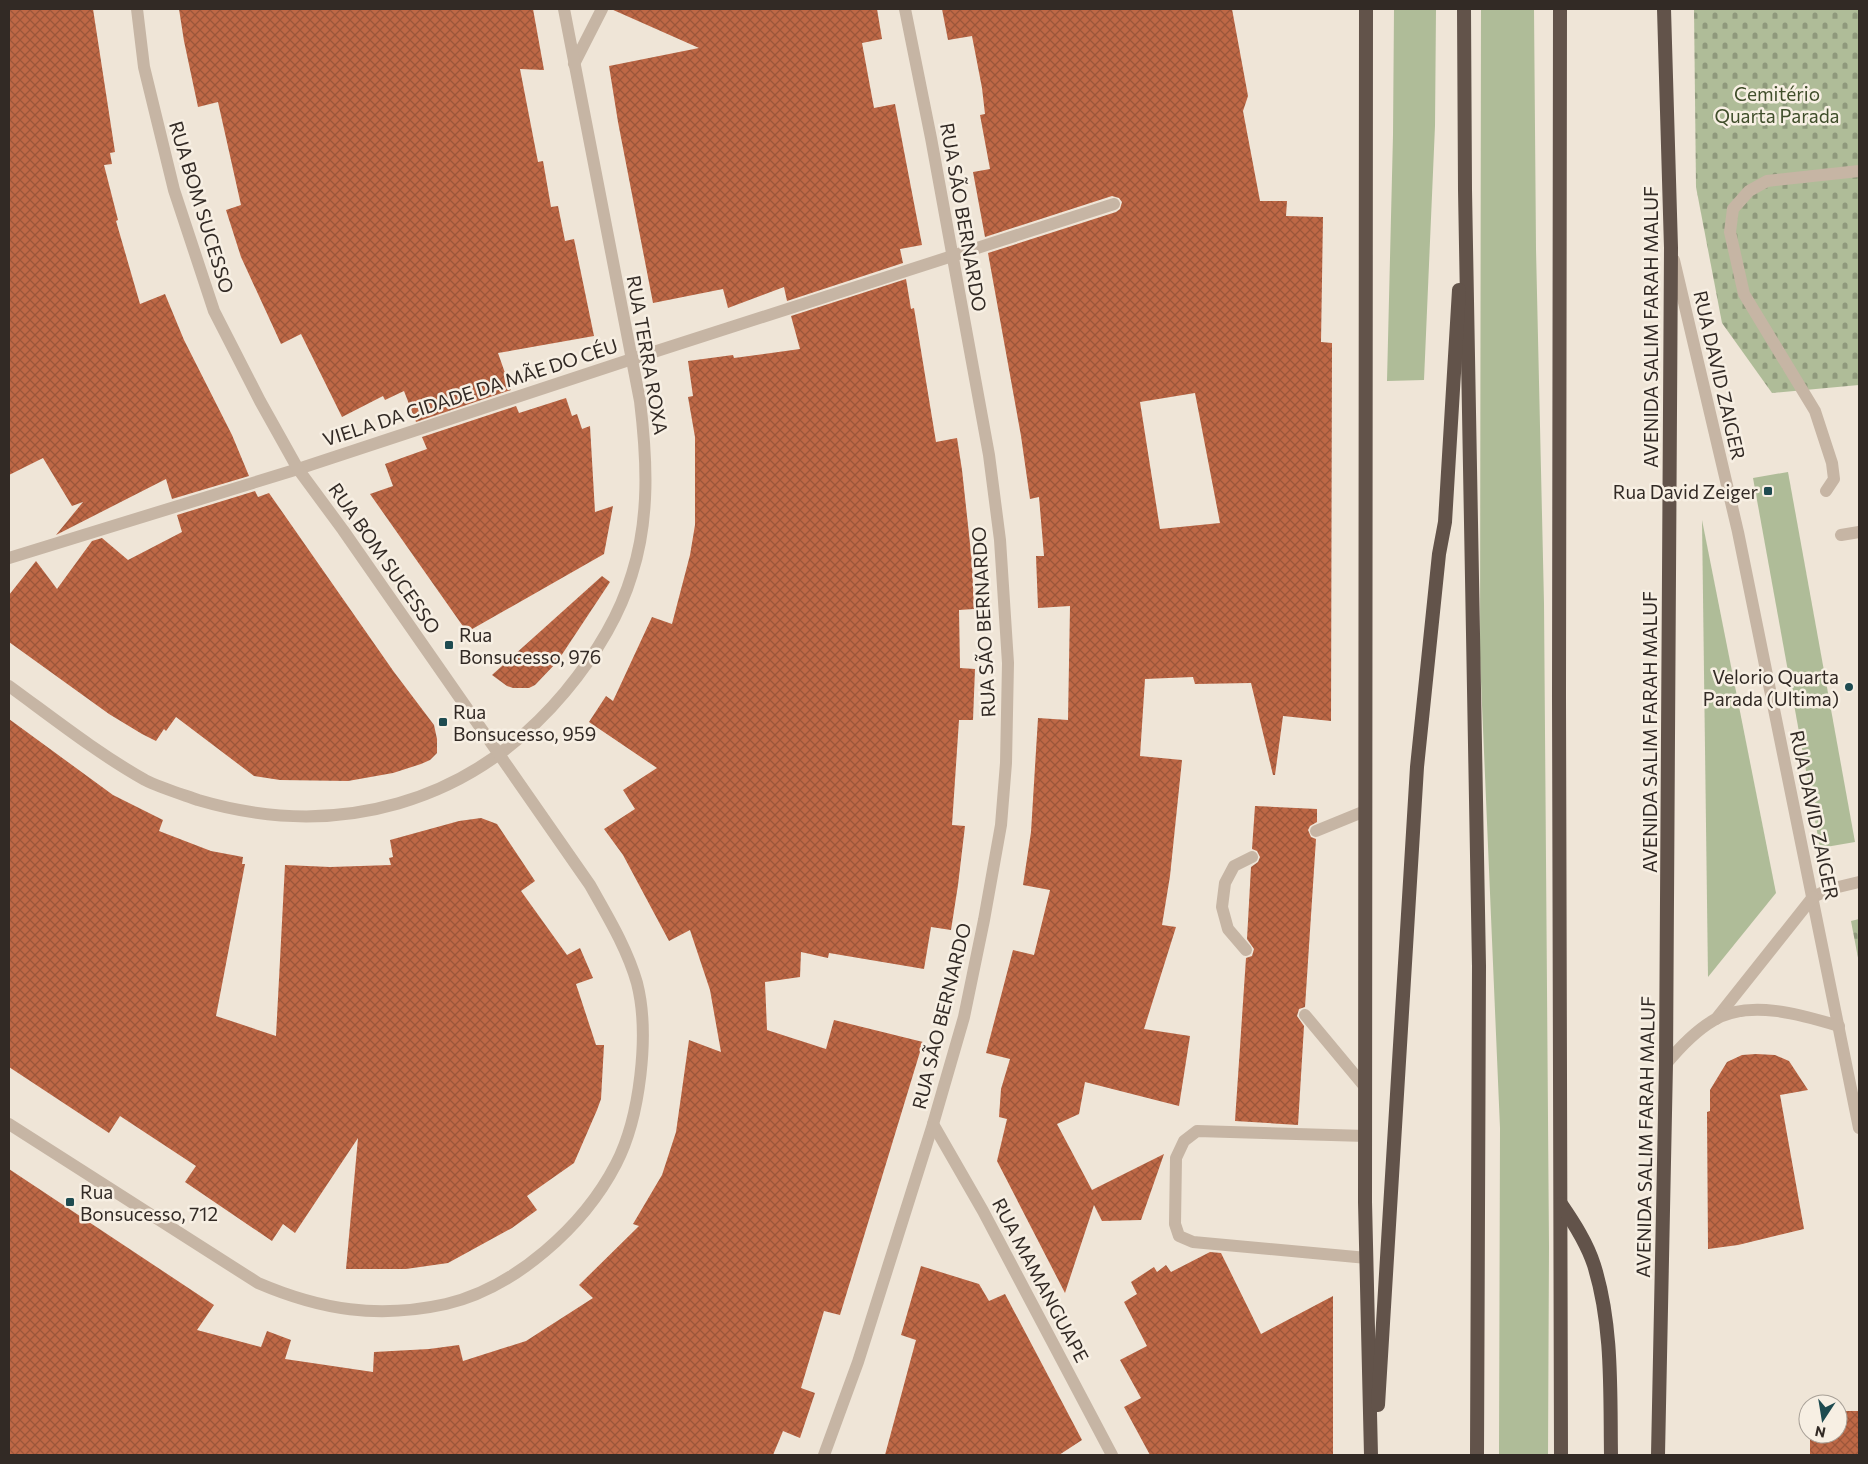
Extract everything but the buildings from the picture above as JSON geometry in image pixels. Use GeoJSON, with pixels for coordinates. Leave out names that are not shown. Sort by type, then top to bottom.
{"type":"FeatureCollection","features":[{"type":"Feature","properties":{"kind":"highway"},"geometry":{"type":"LineString","coordinates":[[1366,9],[1366,1136],[1367,1258],[1373,1455]]}},
{"type":"Feature","properties":{"kind":"highway"},"geometry":{"type":"LineString","coordinates":[[1464,9],[1465,190],[1479,966],[1477,1455]]}},
{"type":"Feature","properties":{"kind":"highway"},"geometry":{"type":"LineString","coordinates":[[1560,9],[1561,1455]]}},
{"type":"Feature","properties":{"kind":"highway","name":"AVENIDA SALIM FARAH MALUF"},"geometry":{"type":"LineString","coordinates":[[1658,1455],[1666,1064],[1671,248],[1664,9]]}},
{"type":"Feature","properties":{"kind":"highway"},"geometry":{"type":"LineString","coordinates":[[1373,1455],[1393,1177],[1417,767],[1439,554],[1445,522],[1465,190]]}},
{"type":"Feature","properties":{"kind":"highway"},"geometry":{"type":"LineString","coordinates":[[1561,1204],[1578,1228],[1593,1264],[1605,1310],[1610,1380],[1611,1455]]}},
{"type":"Feature","properties":{"kind":"street","name":"RUA BOM SUCESSO"},"geometry":{"type":"LineString","coordinates":[[9,1124],[258,1284],[290,1297],[329,1307],[376,1312],[413,1309],[447,1304],[483,1291],[528,1266],[562,1236],[594,1198],[616,1164],[628,1136],[642,1061],[642,1024],[637,984],[625,947],[590,885],[343,530],[298,469],[260,401],[214,311],[174,190],[144,67],[137,9]]}},
{"type":"Feature","properties":{"kind":"street","name":"RUA TERRA ROXA"},"geometry":{"type":"LineString","coordinates":[[9,686],[89,745],[147,781],[198,800],[248,811],[303,817],[350,814],[396,805],[432,793],[498,754],[548,713],[581,673],[613,624],[632,575],[642,534],[646,484],[645,440],[640,401],[564,9]]}},
{"type":"Feature","properties":{"kind":"street"},"geometry":{"type":"LineString","coordinates":[[574,64],[602,9]]}},
{"type":"Feature","properties":{"kind":"street","name":"RUA SÃO BERNARDO"},"geometry":{"type":"LineString","coordinates":[[824,1455],[858,1362],[933,1124],[964,1017],[1000,834],[1006,763],[1008,663],[1000,540],[989,455],[906,9]]}},
{"type":"Feature","properties":{"kind":"street"},"geometry":{"type":"LineString","coordinates":[[1826,491],[1834,479],[1832,463],[1815,411],[1744,294],[1730,232],[1733,209],[1749,191],[1767,181],[1859,171]]}},
{"type":"Feature","properties":{"kind":"street","name":"VIELA DA CIDADE DA MÃE DO CÉU"},"geometry":{"type":"LineString","coordinates":[[9,558],[298,469],[1114,204]]}},
{"type":"Feature","properties":{"kind":"street","name":"RUA DAVID ZAIGER"},"geometry":{"type":"LineString","coordinates":[[1671,248],[1736,524],[1859,1128]]}},
{"type":"Feature","properties":{"kind":"street"},"geometry":{"type":"LineString","coordinates":[[1842,535],[1859,532]]}},
{"type":"Feature","properties":{"kind":"street"},"geometry":{"type":"LineString","coordinates":[[1316,831],[1365,811]]}},
{"type":"Feature","properties":{"kind":"street"},"geometry":{"type":"LineString","coordinates":[[1246,950],[1228,929],[1222,907],[1224,883],[1234,866],[1252,856]]}},
{"type":"Feature","properties":{"kind":"street"},"geometry":{"type":"LineString","coordinates":[[1666,1064],[1682,1045],[1716,1019],[1813,898],[1830,889],[1859,882]]}},
{"type":"Feature","properties":{"kind":"street"},"geometry":{"type":"LineString","coordinates":[[1716,1019],[1740,1011],[1772,1010],[1800,1014],[1839,1026]]}},
{"type":"Feature","properties":{"kind":"street"},"geometry":{"type":"LineString","coordinates":[[1305,1015],[1366,1087]]}},
{"type":"Feature","properties":{"kind":"street","name":"RUA MAMANGUAPE"},"geometry":{"type":"LineString","coordinates":[[933,1124],[988,1220],[1112,1455]]}},
{"type":"Feature","properties":{"kind":"street"},"geometry":{"type":"LineString","coordinates":[[1366,1136],[1197,1131],[1184,1141],[1176,1158],[1175,1224],[1179,1236],[1194,1242],[1367,1258]]}},
{"type":"Feature","properties":{"kind":"green space"},"geometry":{"type":"Polygon","coordinates":[[[1394,9],[1436,9],[1435,126],[1424,380],[1387,381],[1394,9]]]}},
{"type":"Feature","properties":{"kind":"green space"},"geometry":{"type":"Polygon","coordinates":[[[1481,9],[1534,9],[1536,249],[1544,603],[1549,1247],[1548,1455],[1499,1455],[1500,1128],[1480,658],[1481,9]]]}},
{"type":"Feature","properties":{"kind":"green space","name":"Cemitério Quarta Parada"},"geometry":{"type":"Polygon","coordinates":[[[1694,9],[1859,9],[1859,385],[1772,393],[1722,323],[1696,187],[1694,9]]]}},
{"type":"Feature","properties":{"kind":"green space"},"geometry":{"type":"Polygon","coordinates":[[[1788,472],[1855,842],[1820,848],[1753,478],[1788,472]]]}},
{"type":"Feature","properties":{"kind":"green space"},"geometry":{"type":"Polygon","coordinates":[[[1702,520],[1776,893],[1708,977],[1702,520]]]}},
{"type":"Feature","properties":{"kind":"green space"},"geometry":{"type":"Polygon","coordinates":[[[1859,919],[1859,963],[1851,921],[1859,919]]]}},
{"type":"Feature","properties":{"kind":"place","name":"Rua David Zeiger"},"geometry":{"type":"Point","coordinates":[1768,491]}},
{"type":"Feature","properties":{"kind":"place","name":"Rua Bonsucesso, 976"},"geometry":{"type":"Point","coordinates":[449,645]}},
{"type":"Feature","properties":{"kind":"place","name":"Velorio Quarta Parada (Ultima)"},"geometry":{"type":"Point","coordinates":[1849,687]}},
{"type":"Feature","properties":{"kind":"place","name":"Rua Bonsucesso, 959"},"geometry":{"type":"Point","coordinates":[443,722]}},
{"type":"Feature","properties":{"kind":"place","name":"Rua Bonsucesso, 712"},"geometry":{"type":"Point","coordinates":[70,1202]}}]}
